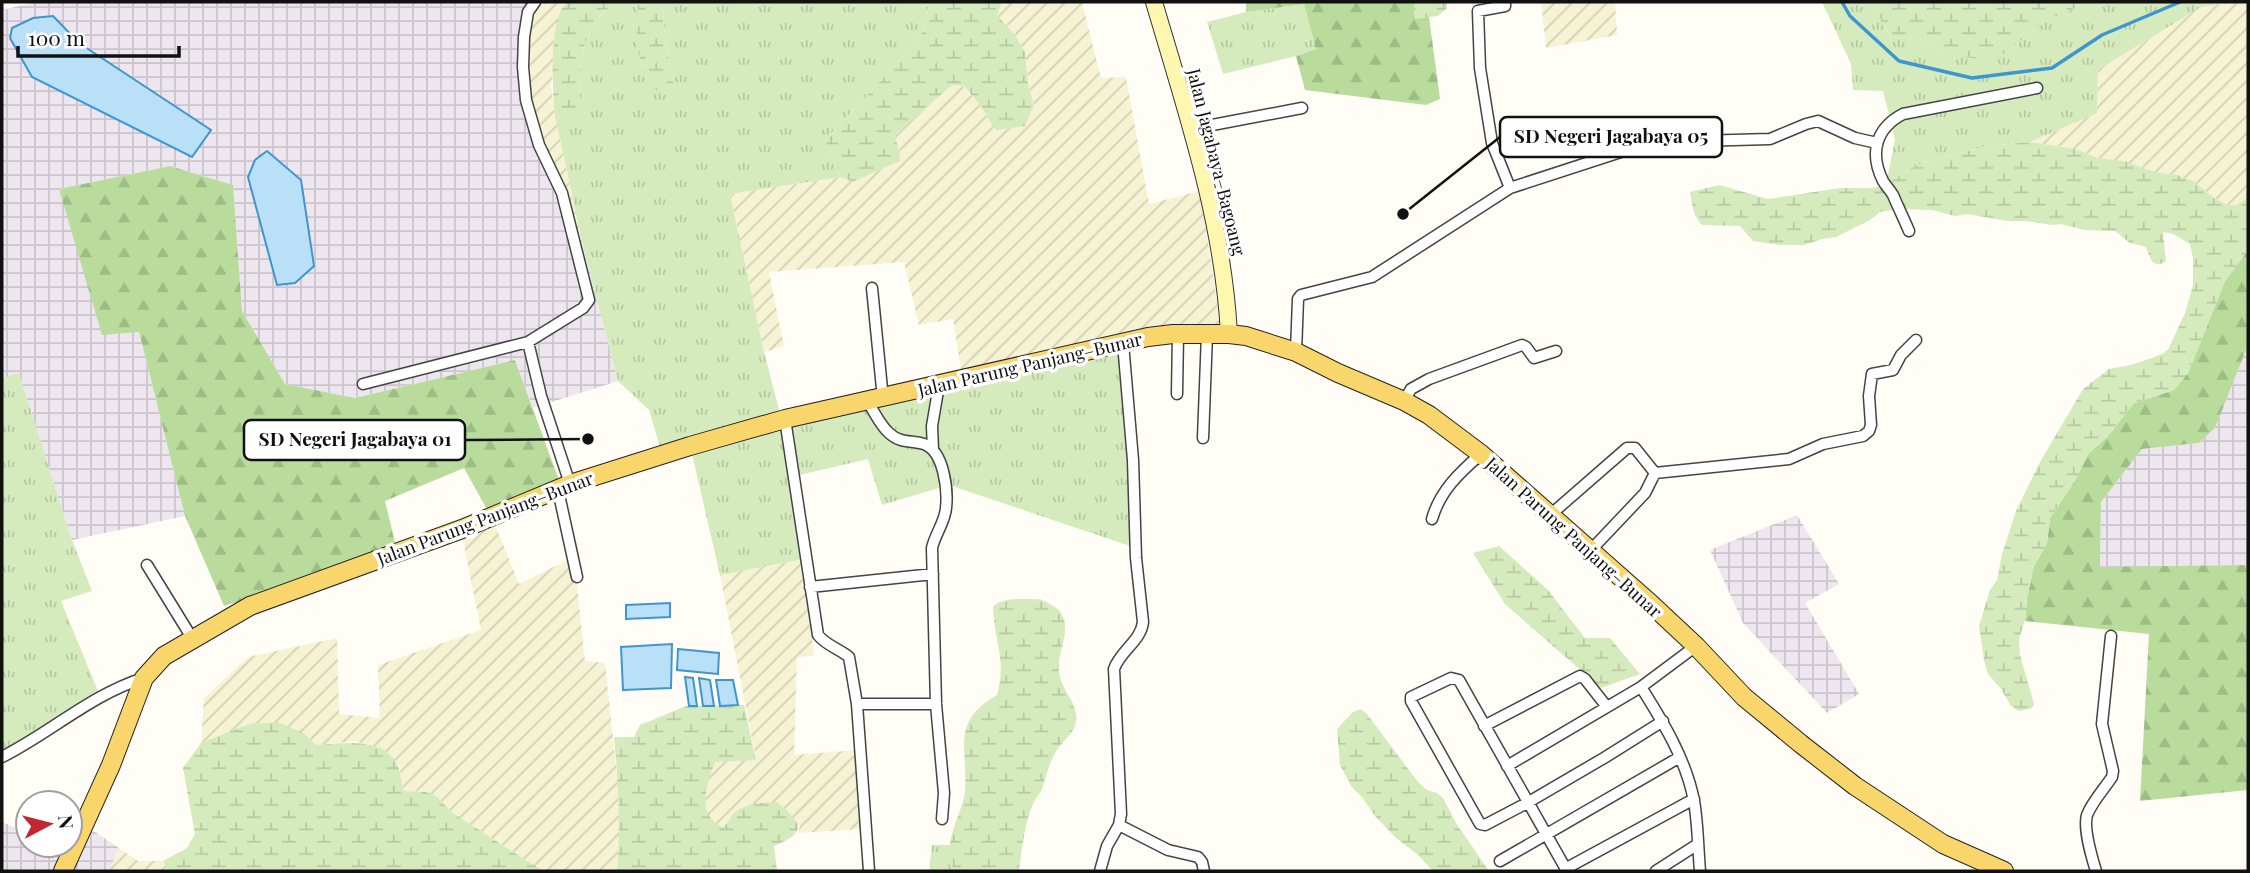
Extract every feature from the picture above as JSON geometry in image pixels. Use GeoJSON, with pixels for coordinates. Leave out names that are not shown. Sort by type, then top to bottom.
{"type":"FeatureCollection","features":[{"type":"Feature","properties":{"kind":"main road","name":"Jalan Parung Panjang–Bunar"},"geometry":{"type":"LineString","coordinates":[[63,871],[111,765],[144,678],[164,656],[250,606],[462,529],[564,487],[677,450],[785,419],[1161,335],[1229,334],[1246,336],[1296,352],[1404,401],[1440,423],[1480,454],[1696,646],[1744,697],[1855,786],[1943,844],[2004,871]]}},
{"type":"Feature","properties":{"kind":"street"},"geometry":{"type":"LineString","coordinates":[[363,384],[528,342],[583,308],[589,300],[562,193],[540,145],[526,100],[524,37],[528,12],[535,2]]}},
{"type":"Feature","properties":{"kind":"street","name":"Jalan Jagabaya–Bagoang"},"geometry":{"type":"LineString","coordinates":[[1154,2],[1211,203],[1222,259],[1229,334]]}},
{"type":"Feature","properties":{"kind":"street"},"geometry":{"type":"LineString","coordinates":[[1505,2],[1505,6],[1499,8],[1478,11],[1480,68],[1492,143],[1510,188]]}},
{"type":"Feature","properties":{"kind":"street"},"geometry":{"type":"LineString","coordinates":[[1909,231],[1882,179],[1877,156],[1877,143],[1881,132],[1890,121],[1903,114],[2037,88]]}},
{"type":"Feature","properties":{"kind":"street"},"geometry":{"type":"LineString","coordinates":[[1191,129],[1302,108]]}},
{"type":"Feature","properties":{"kind":"street"},"geometry":{"type":"LineString","coordinates":[[1296,352],[1298,299],[1301,295],[1372,277],[1510,188],[1636,147],[1659,142],[1770,139],[1818,121],[1855,138],[1877,143]]}},
{"type":"Feature","properties":{"kind":"street"},"geometry":{"type":"LineString","coordinates":[[872,288],[875,400],[888,432],[905,442],[925,444],[933,450]]}},
{"type":"Feature","properties":{"kind":"street"},"geometry":{"type":"LineString","coordinates":[[1177,394],[1178,334]]}},
{"type":"Feature","properties":{"kind":"street"},"geometry":{"type":"LineString","coordinates":[[1203,438],[1207,334]]}},
{"type":"Feature","properties":{"kind":"street"},"geometry":{"type":"LineString","coordinates":[[1656,473],[1789,458],[1823,443],[1864,436],[1871,425],[1869,396],[1872,374],[1893,370],[1901,355],[1916,340]]}},
{"type":"Feature","properties":{"kind":"street"},"geometry":{"type":"LineString","coordinates":[[528,342],[564,487],[577,577]]}},
{"type":"Feature","properties":{"kind":"street"},"geometry":{"type":"LineString","coordinates":[[1100,871],[1121,814],[1114,669],[1116,660],[1142,632],[1143,622],[1136,558],[1133,460],[1123,343]]}},
{"type":"Feature","properties":{"kind":"street"},"geometry":{"type":"LineString","coordinates":[[1404,401],[1411,388],[1429,379],[1522,345],[1534,358],[1556,351]]}},
{"type":"Feature","properties":{"kind":"street"},"geometry":{"type":"LineString","coordinates":[[939,385],[932,426],[933,450],[943,470],[947,504],[932,548],[936,704],[944,793],[942,819]]}},
{"type":"Feature","properties":{"kind":"street"},"geometry":{"type":"LineString","coordinates":[[785,419],[818,635],[825,644],[849,657],[857,704],[869,871]]}},
{"type":"Feature","properties":{"kind":"street"},"geometry":{"type":"LineString","coordinates":[[1549,516],[1627,448],[1635,447],[1656,473]]}},
{"type":"Feature","properties":{"kind":"street"},"geometry":{"type":"LineString","coordinates":[[1432,519],[1446,489],[1480,454]]}},
{"type":"Feature","properties":{"kind":"street"},"geometry":{"type":"LineString","coordinates":[[1590,551],[1645,493],[1656,473]]}},
{"type":"Feature","properties":{"kind":"street"},"geometry":{"type":"LineString","coordinates":[[147,565],[192,638]]}},
{"type":"Feature","properties":{"kind":"street"},"geometry":{"type":"LineString","coordinates":[[810,587],[933,575]]}},
{"type":"Feature","properties":{"kind":"street"},"geometry":{"type":"LineString","coordinates":[[2096,871],[2086,820],[2113,771],[2102,724],[2111,636]]}},
{"type":"Feature","properties":{"kind":"street"},"geometry":{"type":"LineString","coordinates":[[1507,766],[1641,687],[1696,646]]}},
{"type":"Feature","properties":{"kind":"street"},"geometry":{"type":"LineString","coordinates":[[1484,726],[1580,676],[1586,678],[1607,707]]}},
{"type":"Feature","properties":{"kind":"street"},"geometry":{"type":"LineString","coordinates":[[2,757],[110,692],[144,678]]}},
{"type":"Feature","properties":{"kind":"street"},"geometry":{"type":"LineString","coordinates":[[1662,721],[1527,803],[1490,824],[1480,824],[1411,697],[1451,678],[1459,680],[1527,803],[1566,870],[1694,799]]}},
{"type":"Feature","properties":{"kind":"street"},"geometry":{"type":"LineString","coordinates":[[1641,687],[1680,757],[1694,799],[1700,871]]}},
{"type":"Feature","properties":{"kind":"street"},"geometry":{"type":"LineString","coordinates":[[857,704],[936,704]]}},
{"type":"Feature","properties":{"kind":"street"},"geometry":{"type":"LineString","coordinates":[[1500,861],[1680,757]]}},
{"type":"Feature","properties":{"kind":"street"},"geometry":{"type":"LineString","coordinates":[[1119,825],[1168,850],[1198,857],[1204,871]]}},
{"type":"Feature","properties":{"kind":"street"},"geometry":{"type":"LineString","coordinates":[[1656,871],[1698,844]]}},
{"type":"Feature","properties":{"kind":"shaded area"},"geometry":{"type":"Polygon","coordinates":[[[39,2],[541,2],[528,18],[527,123],[584,250],[618,381],[533,408],[515,360],[355,398],[285,384],[242,311],[233,185],[170,166],[60,189],[139,332],[185,516],[72,540],[19,374],[2,379],[2,7],[6,9],[39,2]]]}},
{"type":"Feature","properties":{"kind":"shaded area"},"geometry":{"type":"Polygon","coordinates":[[[541,2],[568,2],[561,10],[554,43],[551,84],[555,116],[584,250],[527,123],[528,18],[541,2]]]}},
{"type":"Feature","properties":{"kind":"shaded area"},"geometry":{"type":"Polygon","coordinates":[[[1002,2],[1082,2],[1101,78],[1126,77],[1149,204],[1200,191],[1222,334],[1176,333],[963,383],[953,319],[919,325],[904,262],[769,272],[784,346],[764,352],[730,194],[841,177],[853,182],[900,161],[896,134],[952,84],[963,86],[980,105],[992,125],[1034,105],[1028,83],[1025,52],[1015,35],[997,15],[1002,2]]]}},
{"type":"Feature","properties":{"kind":"shaded area"},"geometry":{"type":"Polygon","coordinates":[[[1541,2],[1615,2],[1617,35],[1546,48],[1541,2]]]}},
{"type":"Feature","properties":{"kind":"shaded area"},"geometry":{"type":"Polygon","coordinates":[[[2248,2],[2246,199],[2236,205],[2228,205],[2214,198],[2195,182],[2177,175],[2155,172],[2124,161],[2098,158],[2076,149],[2030,142],[2097,113],[2098,70],[2201,7],[2248,2]]]}},
{"type":"Feature","properties":{"kind":"shaded area"},"geometry":{"type":"Polygon","coordinates":[[[2248,345],[2248,565],[2100,568],[2101,502],[2142,449],[2199,443],[2215,428],[2248,345]]]}},
{"type":"Feature","properties":{"kind":"shaded area"},"geometry":{"type":"Polygon","coordinates":[[[1797,515],[1839,584],[1805,603],[1859,694],[1827,713],[1743,623],[1710,550],[1797,515]]]}},
{"type":"Feature","properties":{"kind":"shaded area"},"geometry":{"type":"Polygon","coordinates":[[[494,522],[519,584],[574,557],[585,661],[605,663],[619,794],[620,839],[617,871],[543,871],[453,813],[435,795],[404,791],[399,766],[357,741],[316,745],[302,732],[249,724],[201,743],[204,698],[248,657],[337,638],[339,714],[380,718],[378,665],[481,630],[462,536],[494,522]]]}},
{"type":"Feature","properties":{"kind":"shaded area"},"geometry":{"type":"Polygon","coordinates":[[[804,559],[814,655],[797,658],[794,755],[858,750],[860,829],[798,833],[800,826],[732,815],[723,827],[715,824],[708,815],[705,803],[705,789],[715,762],[756,759],[720,575],[804,559]]]}},
{"type":"Feature","properties":{"kind":"shaded area"},"geometry":{"type":"Polygon","coordinates":[[[2,822],[14,827],[14,859],[84,859],[85,825],[119,848],[109,871],[2,871],[2,822]]]}},
{"type":"Feature","properties":{"kind":"shaded area"},"geometry":{"type":"Polygon","coordinates":[[[119,848],[138,861],[163,861],[168,871],[109,871],[119,848]]]}},
{"type":"Feature","properties":{"kind":"green space"},"geometry":{"type":"Polygon","coordinates":[[[568,2],[617,2],[604,12],[588,36],[581,65],[580,110],[573,116],[559,119],[555,116],[554,105],[553,47],[557,20],[561,9],[568,2]]]}},
{"type":"Feature","properties":{"kind":"green space"},"geometry":{"type":"Polygon","coordinates":[[[617,2],[640,2],[638,34],[642,66],[674,85],[666,46],[662,2],[930,2],[922,32],[913,46],[825,140],[841,177],[730,194],[764,352],[782,421],[1118,343],[1136,524],[1130,546],[949,485],[882,505],[868,459],[791,477],[804,559],[720,575],[689,441],[660,447],[649,410],[618,381],[584,250],[555,116],[559,119],[580,110],[581,65],[588,36],[604,12],[617,2]]]}},
{"type":"Feature","properties":{"kind":"green space"},"geometry":{"type":"Polygon","coordinates":[[[640,2],[662,2],[666,46],[674,85],[664,93],[659,94],[645,72],[640,57],[637,33],[640,2]]]}},
{"type":"Feature","properties":{"kind":"green space"},"geometry":{"type":"Polygon","coordinates":[[[930,2],[1002,2],[997,15],[1015,35],[1025,52],[1028,83],[1034,105],[1025,126],[997,130],[964,86],[952,85],[896,134],[900,161],[853,182],[841,177],[825,140],[913,46],[922,32],[930,2]]]}},
{"type":"Feature","properties":{"kind":"green space"},"geometry":{"type":"Polygon","coordinates":[[[1246,2],[1414,2],[1415,18],[1429,17],[1440,99],[1426,105],[1305,90],[1296,56],[1316,49],[1304,4],[1246,12],[1246,2]]]}},
{"type":"Feature","properties":{"kind":"green space"},"geometry":{"type":"Polygon","coordinates":[[[1414,2],[1447,2],[1447,8],[1438,16],[1415,19],[1414,2]]]}},
{"type":"Feature","properties":{"kind":"green space"},"geometry":{"type":"Polygon","coordinates":[[[1822,2],[1875,2],[1882,24],[1892,37],[1920,39],[1942,53],[2000,57],[2046,21],[2087,2],[2231,2],[2201,7],[2098,70],[2097,113],[2030,142],[1988,146],[1929,161],[1913,167],[1886,184],[1895,139],[1883,91],[1853,90],[1851,64],[1822,2]]]}},
{"type":"Feature","properties":{"kind":"green space"},"geometry":{"type":"Polygon","coordinates":[[[1875,2],[2087,2],[2045,22],[2000,57],[1982,59],[1942,53],[1920,39],[1892,37],[1882,24],[1875,2]]]}},
{"type":"Feature","properties":{"kind":"green space"},"geometry":{"type":"Polygon","coordinates":[[[1304,4],[1316,49],[1223,74],[1207,22],[1246,12],[1304,4]]]}},
{"type":"Feature","properties":{"kind":"green space"},"geometry":{"type":"Polygon","coordinates":[[[2030,142],[2076,149],[2098,158],[2124,161],[2155,172],[2177,175],[2195,182],[2214,198],[2228,205],[2236,205],[2246,199],[2248,193],[2248,250],[2225,281],[2188,373],[2174,390],[2134,403],[2108,436],[2089,453],[2050,518],[2047,543],[2034,566],[2019,639],[2020,655],[2034,704],[2032,708],[2019,711],[2011,706],[1988,674],[1979,626],[1990,590],[1997,580],[2016,511],[2040,462],[2083,389],[2109,369],[2152,358],[2169,348],[2185,313],[2193,285],[2190,244],[2173,234],[2163,232],[2166,261],[2158,264],[2153,262],[2146,247],[2130,243],[2115,231],[2085,230],[2061,224],[2008,221],[1967,214],[1955,216],[1932,210],[1900,209],[1880,212],[1836,237],[1804,245],[1779,245],[1753,241],[1740,226],[1702,225],[1695,214],[1690,192],[1719,185],[1768,199],[1840,188],[1872,188],[1886,184],[1913,167],[1929,161],[1988,146],[2030,142]]]}},
{"type":"Feature","properties":{"kind":"green space"},"geometry":{"type":"Polygon","coordinates":[[[170,166],[233,185],[242,311],[285,384],[355,398],[515,360],[563,491],[494,522],[464,468],[385,501],[398,555],[224,606],[185,516],[139,332],[102,335],[59,189],[170,166]]]}},
{"type":"Feature","properties":{"kind":"green space"},"geometry":{"type":"Polygon","coordinates":[[[2248,250],[2248,345],[2215,428],[2199,443],[2142,449],[2101,502],[2100,567],[2248,565],[2248,790],[2140,801],[2149,634],[2025,621],[2027,598],[2034,566],[2047,543],[2050,518],[2089,453],[2108,436],[2134,403],[2174,390],[2188,373],[2225,281],[2248,250]]]}},
{"type":"Feature","properties":{"kind":"green space"},"geometry":{"type":"Polygon","coordinates":[[[19,373],[72,540],[92,591],[61,601],[100,696],[2,758],[2,379],[19,373]]]}},
{"type":"Feature","properties":{"kind":"green space"},"geometry":{"type":"Polygon","coordinates":[[[1499,546],[1547,589],[1585,638],[1610,638],[1640,674],[1601,688],[1505,604],[1473,553],[1499,546]]]}},
{"type":"Feature","properties":{"kind":"green space"},"geometry":{"type":"Polygon","coordinates":[[[1040,599],[1063,615],[1065,632],[1059,673],[1075,709],[1075,727],[1055,753],[1031,810],[1019,871],[953,871],[950,844],[965,791],[964,737],[973,715],[997,695],[1000,682],[993,607],[1003,601],[1040,599]]]}},
{"type":"Feature","properties":{"kind":"green space"},"geometry":{"type":"Polygon","coordinates":[[[744,705],[756,760],[715,762],[707,789],[706,807],[714,822],[723,827],[737,810],[748,806],[777,802],[785,809],[798,826],[793,836],[774,846],[777,871],[617,871],[619,837],[614,737],[634,737],[640,725],[686,706],[744,705]]]}},
{"type":"Feature","properties":{"kind":"green space"},"geometry":{"type":"Polygon","coordinates":[[[1361,709],[1418,782],[1443,798],[1456,823],[1489,871],[1433,871],[1396,838],[1351,786],[1340,765],[1337,729],[1353,712],[1361,709]]]}},
{"type":"Feature","properties":{"kind":"green space"},"geometry":{"type":"Polygon","coordinates":[[[277,722],[302,732],[316,745],[364,744],[385,751],[399,769],[404,791],[435,795],[453,813],[543,871],[168,871],[163,861],[187,848],[195,834],[183,768],[201,743],[249,724],[277,722]]]}},
{"type":"Feature","properties":{"kind":"green space"},"geometry":{"type":"Polygon","coordinates":[[[932,845],[950,845],[953,871],[929,871],[932,845]]]}},
{"type":"Feature","properties":{"kind":"water"},"geometry":{"type":"Polygon","coordinates":[[[53,16],[79,43],[211,130],[192,157],[32,77],[10,38],[12,28],[33,18],[53,16]]]}},
{"type":"Feature","properties":{"kind":"water"},"geometry":{"type":"Polygon","coordinates":[[[267,151],[301,180],[314,266],[295,283],[277,285],[248,177],[255,160],[267,151]]]}},
{"type":"Feature","properties":{"kind":"water"},"geometry":{"type":"Polygon","coordinates":[[[670,603],[670,617],[626,619],[626,605],[670,603]]]}},
{"type":"Feature","properties":{"kind":"water"},"geometry":{"type":"Polygon","coordinates":[[[672,644],[671,688],[623,690],[621,647],[672,644]]]}},
{"type":"Feature","properties":{"kind":"water"},"geometry":{"type":"Polygon","coordinates":[[[678,649],[719,653],[718,674],[677,670],[678,649]]]}},
{"type":"Feature","properties":{"kind":"water"},"geometry":{"type":"Polygon","coordinates":[[[685,677],[693,678],[697,706],[689,706],[685,677]]]}},
{"type":"Feature","properties":{"kind":"water"},"geometry":{"type":"Polygon","coordinates":[[[699,678],[710,680],[714,706],[703,706],[699,678]]]}},
{"type":"Feature","properties":{"kind":"water"},"geometry":{"type":"Polygon","coordinates":[[[716,680],[733,680],[738,705],[720,706],[716,680]]]}},
{"type":"Feature","properties":{"kind":"waterway"},"geometry":{"type":"LineString","coordinates":[[1842,2],[1850,16],[1899,61],[1972,78],[2052,68],[2102,35],[2180,2]]}},
{"type":"Feature","properties":{"kind":"place","name":"SD Negeri Jagabaya 05"},"geometry":{"type":"Point","coordinates":[1403,214]}},
{"type":"Feature","properties":{"kind":"place","name":"SD Negeri Jagabaya 01"},"geometry":{"type":"Point","coordinates":[588,439]}}]}
